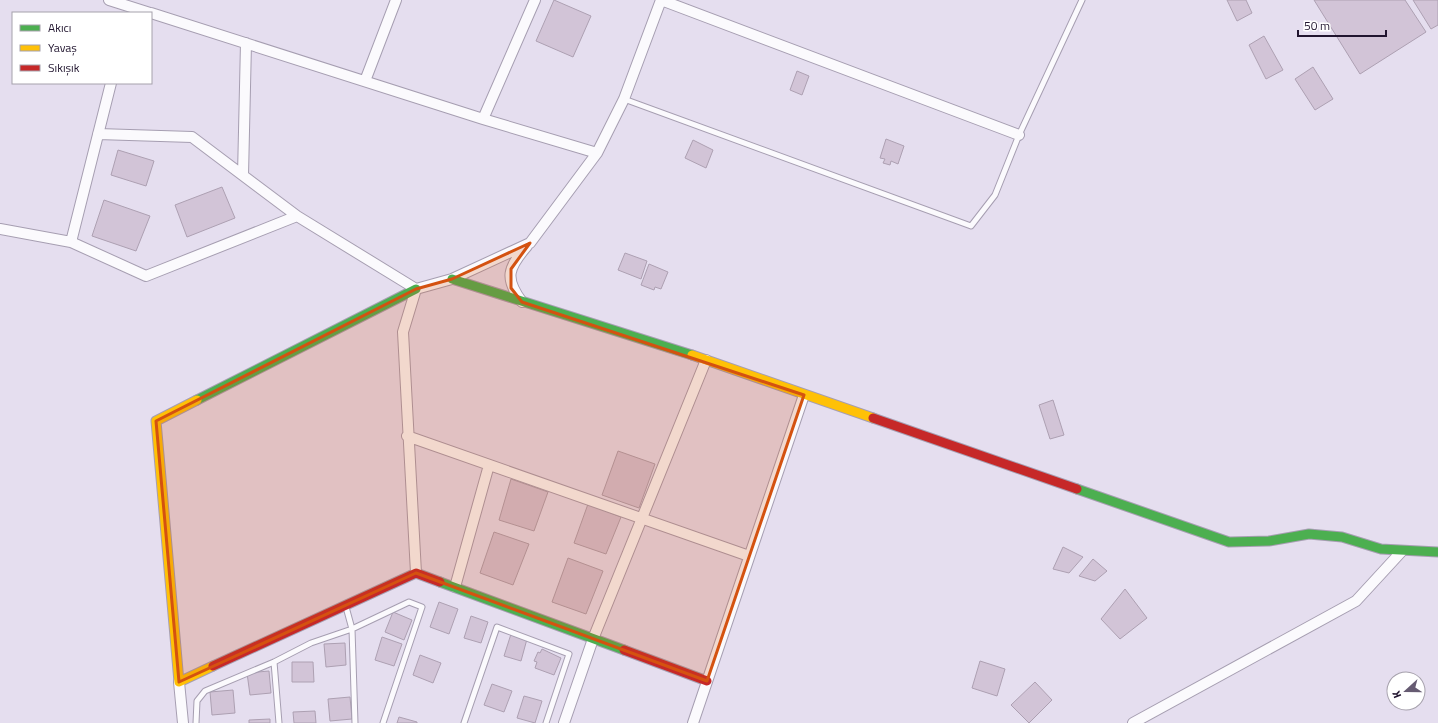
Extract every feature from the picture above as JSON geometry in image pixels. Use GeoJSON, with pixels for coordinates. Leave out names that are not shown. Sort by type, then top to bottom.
{"type":"FeatureCollection","features":[{"type":"Feature","properties":{"kind":"street"},"geometry":{"type":"LineString","coordinates":[[109,0],[130,10],[143,12]]}},
{"type":"Feature","properties":{"kind":"street"},"geometry":{"type":"LineString","coordinates":[[365,81],[396,0]]}},
{"type":"Feature","properties":{"kind":"street"},"geometry":{"type":"LineString","coordinates":[[483,119],[535,0]]}},
{"type":"Feature","properties":{"kind":"street"},"geometry":{"type":"LineString","coordinates":[[522,302],[511,288],[511,269],[518,256],[530,243],[598,153],[624,99],[661,0],[1019,135]]}},
{"type":"Feature","properties":{"kind":"street"},"geometry":{"type":"LineString","coordinates":[[152,14],[483,119],[598,153]]}},
{"type":"Feature","properties":{"kind":"street"},"geometry":{"type":"LineString","coordinates":[[243,175],[246,43]]}},
{"type":"Feature","properties":{"kind":"street"},"geometry":{"type":"LineString","coordinates":[[71,242],[111,84]]}},
{"type":"Feature","properties":{"kind":"street"},"geometry":{"type":"LineString","coordinates":[[98,134],[192,137],[297,216],[416,289]]}},
{"type":"Feature","properties":{"kind":"street"},"geometry":{"type":"LineString","coordinates":[[0,228],[71,242],[146,276],[297,216]]}},
{"type":"Feature","properties":{"kind":"street"},"geometry":{"type":"LineString","coordinates":[[183,723],[156,421],[416,289],[452,280],[530,243]]}},
{"type":"Feature","properties":{"kind":"street"},"geometry":{"type":"LineString","coordinates":[[452,280],[706,360],[1229,542],[1269,541],[1309,534],[1342,537],[1381,549],[1438,552]]}},
{"type":"Feature","properties":{"kind":"street"},"geometry":{"type":"LineString","coordinates":[[416,289],[403,332],[407,436],[416,572]]}},
{"type":"Feature","properties":{"kind":"street"},"geometry":{"type":"LineString","coordinates":[[564,723],[593,639],[643,519],[706,360]]}},
{"type":"Feature","properties":{"kind":"street"},"geometry":{"type":"LineString","coordinates":[[693,723],[804,394]]}},
{"type":"Feature","properties":{"kind":"street"},"geometry":{"type":"LineString","coordinates":[[407,436],[749,556]]}},
{"type":"Feature","properties":{"kind":"street"},"geometry":{"type":"LineString","coordinates":[[455,587],[489,465]]}},
{"type":"Feature","properties":{"kind":"street"},"geometry":{"type":"LineString","coordinates":[[1133,723],[1356,600],[1402,551]]}},
{"type":"Feature","properties":{"kind":"street"},"geometry":{"type":"LineString","coordinates":[[179,682],[416,572],[707,681]]}},
{"type":"Feature","properties":{"kind":"lane"},"geometry":{"type":"LineString","coordinates":[[624,99],[971,226],[995,195],[1019,135],[1082,0]]}},
{"type":"Feature","properties":{"kind":"lane"},"geometry":{"type":"LineString","coordinates":[[196,723],[197,701],[205,691],[274,662],[311,643],[352,629],[409,602],[422,607],[383,723]]}},
{"type":"Feature","properties":{"kind":"lane"},"geometry":{"type":"LineString","coordinates":[[346,605],[352,629],[355,723]]}},
{"type":"Feature","properties":{"kind":"lane"},"geometry":{"type":"LineString","coordinates":[[464,723],[497,627],[570,654],[546,723]]}},
{"type":"Feature","properties":{"kind":"lane"},"geometry":{"type":"LineString","coordinates":[[274,662],[279,723]]}},
{"type":"Feature","properties":{"kind":"highlighted area"},"geometry":{"type":"Polygon","coordinates":[[[530,243],[511,269],[511,288],[522,302],[804,395],[707,681],[416,573],[179,682],[156,421],[416,289],[452,279],[530,243]]]}},
{"type":"Feature","properties":{"kind":"building"},"geometry":{"type":"Polygon","coordinates":[[[554,0],[591,16],[573,57],[536,41],[554,0]]]}},
{"type":"Feature","properties":{"kind":"building"},"geometry":{"type":"Polygon","coordinates":[[[1227,0],[1246,0],[1252,13],[1237,21],[1227,0]]]}},
{"type":"Feature","properties":{"kind":"building"},"geometry":{"type":"Polygon","coordinates":[[[1314,0],[1405,0],[1426,32],[1360,74],[1314,0]]]}},
{"type":"Feature","properties":{"kind":"building"},"geometry":{"type":"Polygon","coordinates":[[[1413,0],[1438,0],[1438,25],[1431,29],[1413,0]]]}},
{"type":"Feature","properties":{"kind":"building"},"geometry":{"type":"Polygon","coordinates":[[[1264,36],[1283,70],[1266,79],[1249,45],[1264,36]]]}},
{"type":"Feature","properties":{"kind":"building"},"geometry":{"type":"Polygon","coordinates":[[[1313,67],[1333,99],[1315,110],[1295,79],[1313,67]]]}},
{"type":"Feature","properties":{"kind":"building"},"geometry":{"type":"Polygon","coordinates":[[[797,71],[809,76],[802,95],[790,90],[797,71]]]}},
{"type":"Feature","properties":{"kind":"building"},"geometry":{"type":"Polygon","coordinates":[[[886,139],[904,146],[898,164],[891,161],[890,165],[883,163],[885,159],[880,158],[886,139]]]}},
{"type":"Feature","properties":{"kind":"building"},"geometry":{"type":"Polygon","coordinates":[[[693,140],[713,150],[706,168],[685,158],[693,140]]]}},
{"type":"Feature","properties":{"kind":"building"},"geometry":{"type":"Polygon","coordinates":[[[118,150],[154,161],[146,186],[111,175],[118,150]]]}},
{"type":"Feature","properties":{"kind":"building"},"geometry":{"type":"Polygon","coordinates":[[[222,187],[235,218],[187,237],[175,205],[222,187]]]}},
{"type":"Feature","properties":{"kind":"building"},"geometry":{"type":"Polygon","coordinates":[[[104,200],[150,216],[136,251],[92,236],[104,200]]]}},
{"type":"Feature","properties":{"kind":"building"},"geometry":{"type":"Polygon","coordinates":[[[625,253],[647,261],[641,279],[618,270],[625,253]]]}},
{"type":"Feature","properties":{"kind":"building"},"geometry":{"type":"Polygon","coordinates":[[[649,264],[668,272],[661,289],[655,287],[654,290],[641,285],[649,264]]]}},
{"type":"Feature","properties":{"kind":"building"},"geometry":{"type":"Polygon","coordinates":[[[1053,400],[1064,435],[1050,439],[1039,405],[1053,400]]]}},
{"type":"Feature","properties":{"kind":"building"},"geometry":{"type":"Polygon","coordinates":[[[618,451],[655,464],[639,508],[602,495],[618,451]]]}},
{"type":"Feature","properties":{"kind":"building"},"geometry":{"type":"Polygon","coordinates":[[[511,479],[548,492],[534,531],[499,520],[511,479]]]}},
{"type":"Feature","properties":{"kind":"building"},"geometry":{"type":"Polygon","coordinates":[[[588,504],[621,517],[606,554],[574,543],[588,504]]]}},
{"type":"Feature","properties":{"kind":"building"},"geometry":{"type":"Polygon","coordinates":[[[494,532],[529,544],[513,585],[480,573],[494,532]]]}},
{"type":"Feature","properties":{"kind":"building"},"geometry":{"type":"Polygon","coordinates":[[[1063,547],[1083,557],[1069,573],[1053,569],[1063,547]]]}},
{"type":"Feature","properties":{"kind":"building"},"geometry":{"type":"Polygon","coordinates":[[[568,558],[603,571],[586,614],[552,602],[568,558]]]}},
{"type":"Feature","properties":{"kind":"building"},"geometry":{"type":"Polygon","coordinates":[[[1093,559],[1107,571],[1095,581],[1079,576],[1093,559]]]}},
{"type":"Feature","properties":{"kind":"building"},"geometry":{"type":"Polygon","coordinates":[[[1125,589],[1147,618],[1120,639],[1101,619],[1125,589]]]}},
{"type":"Feature","properties":{"kind":"building"},"geometry":{"type":"Polygon","coordinates":[[[439,602],[458,609],[449,634],[430,627],[439,602]]]}},
{"type":"Feature","properties":{"kind":"building"},"geometry":{"type":"Polygon","coordinates":[[[393,612],[412,620],[404,640],[385,632],[393,612]]]}},
{"type":"Feature","properties":{"kind":"building"},"geometry":{"type":"Polygon","coordinates":[[[471,616],[488,622],[481,643],[464,638],[471,616]]]}},
{"type":"Feature","properties":{"kind":"building"},"geometry":{"type":"Polygon","coordinates":[[[511,634],[527,639],[521,661],[504,656],[511,634]]]}},
{"type":"Feature","properties":{"kind":"building"},"geometry":{"type":"Polygon","coordinates":[[[382,637],[402,644],[394,666],[375,660],[382,637]]]}},
{"type":"Feature","properties":{"kind":"building"},"geometry":{"type":"Polygon","coordinates":[[[345,643],[346,665],[326,667],[324,644],[345,643]]]}},
{"type":"Feature","properties":{"kind":"building"},"geometry":{"type":"Polygon","coordinates":[[[542,649],[561,658],[554,675],[535,668],[537,662],[534,661],[538,652],[540,653],[542,649]]]}},
{"type":"Feature","properties":{"kind":"building"},"geometry":{"type":"Polygon","coordinates":[[[420,655],[441,663],[433,683],[413,675],[420,655]]]}},
{"type":"Feature","properties":{"kind":"building"},"geometry":{"type":"Polygon","coordinates":[[[980,661],[1005,669],[997,696],[972,688],[980,661]]]}},
{"type":"Feature","properties":{"kind":"building"},"geometry":{"type":"Polygon","coordinates":[[[292,662],[313,662],[314,682],[292,682],[292,662]]]}},
{"type":"Feature","properties":{"kind":"building"},"geometry":{"type":"Polygon","coordinates":[[[269,671],[271,693],[250,695],[247,673],[269,671]]]}},
{"type":"Feature","properties":{"kind":"building"},"geometry":{"type":"Polygon","coordinates":[[[1035,682],[1052,700],[1029,723],[1011,705],[1035,682]]]}},
{"type":"Feature","properties":{"kind":"building"},"geometry":{"type":"Polygon","coordinates":[[[492,684],[512,691],[504,712],[484,705],[492,684]]]}},
{"type":"Feature","properties":{"kind":"building"},"geometry":{"type":"Polygon","coordinates":[[[233,690],[235,713],[212,715],[210,692],[233,690]]]}},
{"type":"Feature","properties":{"kind":"building"},"geometry":{"type":"Polygon","coordinates":[[[524,696],[542,701],[535,723],[517,718],[524,696]]]}},
{"type":"Feature","properties":{"kind":"building"},"geometry":{"type":"Polygon","coordinates":[[[350,697],[352,719],[330,721],[328,699],[350,697]]]}},
{"type":"Feature","properties":{"kind":"building"},"geometry":{"type":"Polygon","coordinates":[[[315,711],[316,723],[294,723],[293,712],[315,711]]]}},
{"type":"Feature","properties":{"kind":"building"},"geometry":{"type":"Polygon","coordinates":[[[399,717],[417,722],[417,723],[397,723],[399,717]]]}},
{"type":"Feature","properties":{"kind":"building"},"geometry":{"type":"Polygon","coordinates":[[[270,719],[270,723],[249,723],[249,720],[270,719]]]}},
{"type":"Feature","properties":{"kind":"traffic: fast"},"geometry":{"type":"LineString","coordinates":[[452,279],[692,355]]}},
{"type":"Feature","properties":{"kind":"traffic: fast"},"geometry":{"type":"LineString","coordinates":[[197,400],[416,289]]}},
{"type":"Feature","properties":{"kind":"traffic: fast"},"geometry":{"type":"LineString","coordinates":[[1077,489],[1229,542],[1269,541],[1309,534],[1342,537],[1381,549],[1438,552]]}},
{"type":"Feature","properties":{"kind":"traffic: fast"},"geometry":{"type":"LineString","coordinates":[[440,582],[624,650]]}},
{"type":"Feature","properties":{"kind":"traffic: slow"},"geometry":{"type":"LineString","coordinates":[[692,355],[873,418]]}},
{"type":"Feature","properties":{"kind":"traffic: slow"},"geometry":{"type":"LineString","coordinates":[[197,400],[156,421],[179,682],[213,666]]}},
{"type":"Feature","properties":{"kind":"traffic: jam"},"geometry":{"type":"LineString","coordinates":[[873,418],[1077,489]]}},
{"type":"Feature","properties":{"kind":"traffic: jam"},"geometry":{"type":"LineString","coordinates":[[213,666],[416,573],[440,582]]}},
{"type":"Feature","properties":{"kind":"traffic: jam"},"geometry":{"type":"LineString","coordinates":[[624,650],[707,681]]}}]}
